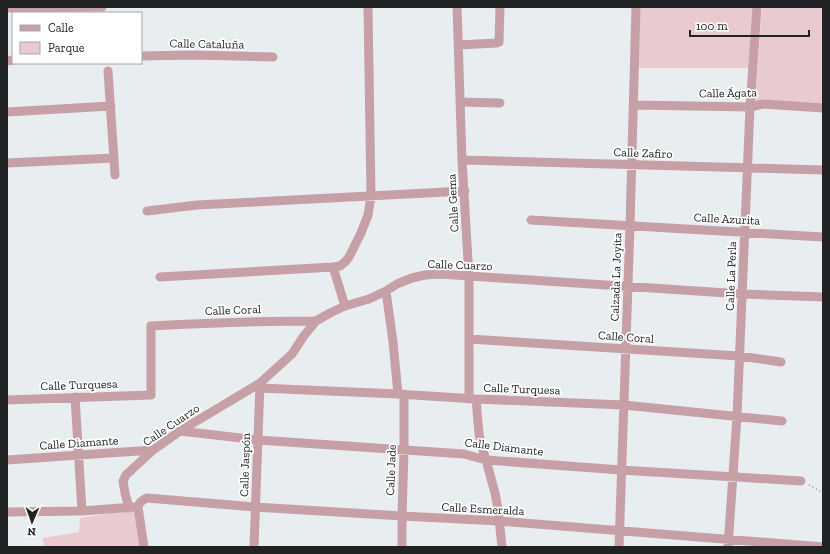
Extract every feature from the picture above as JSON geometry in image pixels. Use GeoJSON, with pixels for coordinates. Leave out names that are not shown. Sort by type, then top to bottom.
{"type":"FeatureCollection","features":[{"type":"Feature","properties":{"kind":"street"},"geometry":{"type":"LineString","coordinates":[[7,8],[102,7]]}},
{"type":"Feature","properties":{"kind":"street"},"geometry":{"type":"LineString","coordinates":[[160,277],[333,268],[340,266],[346,261],[361,233],[368,215],[371,196],[368,7]]}},
{"type":"Feature","properties":{"kind":"street","name":"Calle Gema"},"geometry":{"type":"LineString","coordinates":[[457,7],[462,160],[469,277],[468,339],[472,399],[482,447],[495,493],[502,547]]}},
{"type":"Feature","properties":{"kind":"street"},"geometry":{"type":"LineString","coordinates":[[458,45],[499,42],[500,7]]}},
{"type":"Feature","properties":{"kind":"street","name":"Calzada La Joyita"},"geometry":{"type":"LineString","coordinates":[[619,547],[636,7]]}},
{"type":"Feature","properties":{"kind":"street","name":"Calle La Perla"},"geometry":{"type":"LineString","coordinates":[[728,543],[733,477],[750,107],[757,7]]}},
{"type":"Feature","properties":{"kind":"street","name":"Calle Cataluña"},"geometry":{"type":"LineString","coordinates":[[142,56],[193,55],[273,57]]}},
{"type":"Feature","properties":{"kind":"street"},"geometry":{"type":"LineString","coordinates":[[108,71],[115,175]]}},
{"type":"Feature","properties":{"kind":"street"},"geometry":{"type":"LineString","coordinates":[[460,102],[500,103]]}},
{"type":"Feature","properties":{"kind":"street","name":"Calle Ágata"},"geometry":{"type":"LineString","coordinates":[[632,105],[750,107],[762,104],[823,108]]}},
{"type":"Feature","properties":{"kind":"street"},"geometry":{"type":"LineString","coordinates":[[7,112],[111,106]]}},
{"type":"Feature","properties":{"kind":"street"},"geometry":{"type":"LineString","coordinates":[[7,163],[114,158]]}},
{"type":"Feature","properties":{"kind":"street","name":"Calle Zafiro"},"geometry":{"type":"LineString","coordinates":[[462,160],[823,170]]}},
{"type":"Feature","properties":{"kind":"street"},"geometry":{"type":"LineString","coordinates":[[147,211],[197,205],[465,191]]}},
{"type":"Feature","properties":{"kind":"street","name":"Calle Azurita"},"geometry":{"type":"LineString","coordinates":[[532,220],[823,237]]}},
{"type":"Feature","properties":{"kind":"street"},"geometry":{"type":"LineString","coordinates":[[333,268],[345,306]]}},
{"type":"Feature","properties":{"kind":"street","name":"Calle Cuarzo"},"geometry":{"type":"LineString","coordinates":[[136,505],[124,493],[123,481],[126,475],[153,450],[180,431],[260,386],[292,354],[316,321],[345,306],[386,292],[404,281],[424,275],[440,274],[742,294],[823,296]]}},
{"type":"Feature","properties":{"kind":"street","name":"Calle Jade"},"geometry":{"type":"LineString","coordinates":[[386,292],[401,394],[404,450],[402,547]]}},
{"type":"Feature","properties":{"kind":"street","name":"Calle Coral"},"geometry":{"type":"LineString","coordinates":[[151,395],[151,326],[230,322],[316,321]]}},
{"type":"Feature","properties":{"kind":"street","name":"Calle Coral"},"geometry":{"type":"LineString","coordinates":[[468,339],[739,356],[781,362]]}},
{"type":"Feature","properties":{"kind":"street","name":"Calle Turquesa"},"geometry":{"type":"LineString","coordinates":[[260,386],[472,399],[624,405],[782,421]]}},
{"type":"Feature","properties":{"kind":"street","name":"Calle Jaspón"},"geometry":{"type":"LineString","coordinates":[[254,547],[260,386]]}},
{"type":"Feature","properties":{"kind":"street","name":"Calle Turquesa"},"geometry":{"type":"LineString","coordinates":[[7,400],[151,395]]}},
{"type":"Feature","properties":{"kind":"street"},"geometry":{"type":"LineString","coordinates":[[75,397],[82,511]]}},
{"type":"Feature","properties":{"kind":"street","name":"Calle Diamante"},"geometry":{"type":"LineString","coordinates":[[180,431],[258,440],[464,454],[486,460],[802,482]]}},
{"type":"Feature","properties":{"kind":"street","name":"Calle Diamante"},"geometry":{"type":"LineString","coordinates":[[7,460],[153,450]]}},
{"type":"Feature","properties":{"kind":"street","name":"Calle Esmeralda"},"geometry":{"type":"LineString","coordinates":[[7,512],[82,511],[136,505],[146,498],[255,507],[499,521],[620,530],[728,543],[823,547]]}},
{"type":"Feature","properties":{"kind":"street"},"geometry":{"type":"LineString","coordinates":[[136,505],[144,547]]}},
{"type":"Feature","properties":{"kind":"path"},"geometry":{"type":"LineString","coordinates":[[802,482],[823,492]]}},
{"type":"Feature","properties":{"kind":"green space"},"geometry":{"type":"Polygon","coordinates":[[[640,7],[754,7],[750,68],[639,68],[640,7]]]}},
{"type":"Feature","properties":{"kind":"green space"},"geometry":{"type":"Polygon","coordinates":[[[762,7],[823,7],[823,105],[755,102],[762,7]]]}},
{"type":"Feature","properties":{"kind":"green space"},"geometry":{"type":"Polygon","coordinates":[[[135,509],[140,547],[44,547],[43,538],[79,532],[80,518],[135,509]]]}}]}
